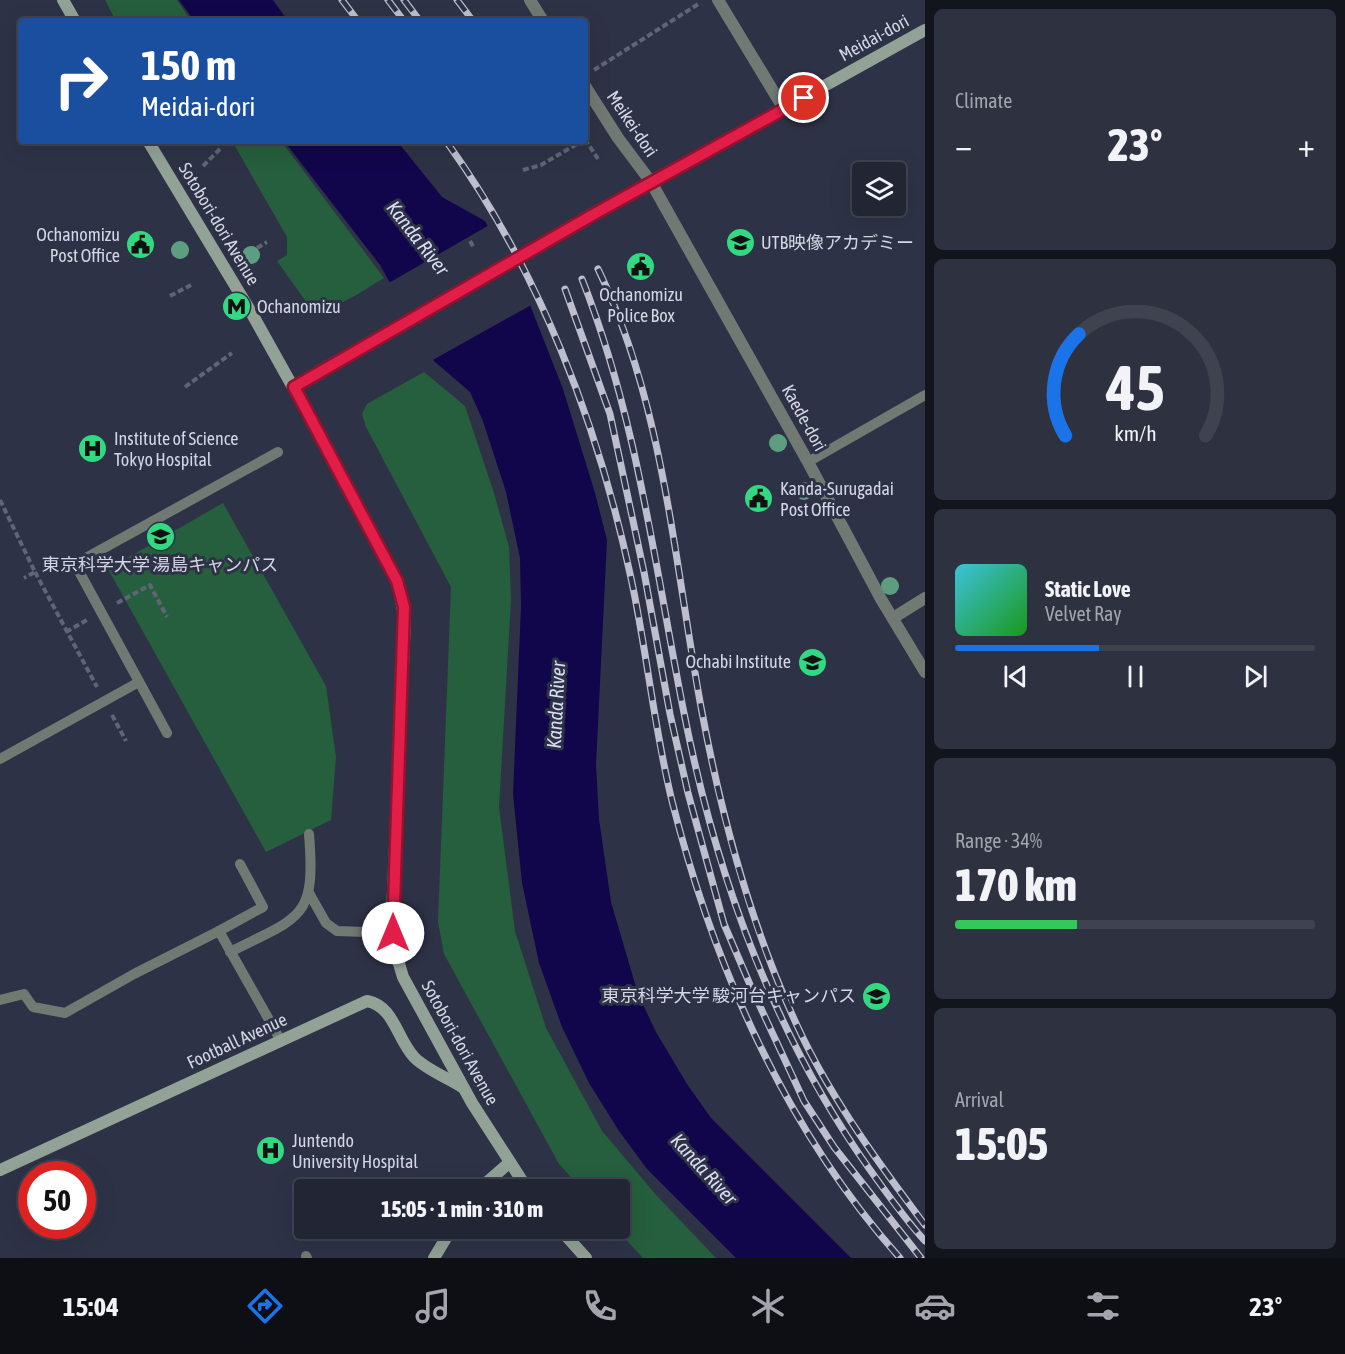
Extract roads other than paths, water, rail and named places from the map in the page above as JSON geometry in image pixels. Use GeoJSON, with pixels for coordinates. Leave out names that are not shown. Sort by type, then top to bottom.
{"type":"FeatureCollection","features":[{"type":"Feature","properties":{"kind":"street"},"geometry":{"type":"LineString","coordinates":[[63,0],[73,18]]}},
{"type":"Feature","properties":{"kind":"street"},"geometry":{"type":"LineString","coordinates":[[530,0],[541,18]]}},
{"type":"Feature","properties":{"kind":"street"},"geometry":{"type":"LineString","coordinates":[[718,0],[784,109]]}},
{"type":"Feature","properties":{"kind":"street","name":"Meidai-dori"},"geometry":{"type":"LineString","coordinates":[[294,387],[596,213],[925,30]]}},
{"type":"Feature","properties":{"kind":"street","name":"Meikei-dori"},"geometry":{"type":"LineString","coordinates":[[588,91],[618,138],[651,182]]}},
{"type":"Feature","properties":{"kind":"street","name":"Sotobori-dori Avenue"},"geometry":{"type":"LineString","coordinates":[[150,144],[294,387],[397,581],[404,607],[393,933],[397,959],[403,977],[463,1087],[520,1179]]}},
{"type":"Feature","properties":{"kind":"street","name":"Kaede-dori"},"geometry":{"type":"LineString","coordinates":[[651,182],[925,672]]}},
{"type":"Feature","properties":{"kind":"street"},"geometry":{"type":"LineString","coordinates":[[893,618],[925,598]]}},
{"type":"Feature","properties":{"kind":"street","name":"Football Avenue"},"geometry":{"type":"LineString","coordinates":[[0,1170],[367,1001],[384,1009],[414,1057],[463,1087]]}},
{"type":"Feature","properties":{"kind":"street"},"geometry":{"type":"LineString","coordinates":[[491,1179],[509,1163]]}},
{"type":"Feature","properties":{"kind":"street"},"geometry":{"type":"LineString","coordinates":[[434,1258],[445,1239]]}},
{"type":"Feature","properties":{"kind":"street"},"geometry":{"type":"LineString","coordinates":[[569,1239],[586,1258]]}},
{"type":"Feature","properties":{"kind":"lane"},"geometry":{"type":"LineString","coordinates":[[808,462],[925,395]]}},
{"type":"Feature","properties":{"kind":"lane"},"geometry":{"type":"LineString","coordinates":[[167,733],[75,564],[278,452]]}},
{"type":"Feature","properties":{"kind":"lane"},"geometry":{"type":"LineString","coordinates":[[0,759],[139,681]]}},
{"type":"Feature","properties":{"kind":"lane"},"geometry":{"type":"LineString","coordinates":[[230,952],[296,917],[309,893],[311,859],[309,834]]}},
{"type":"Feature","properties":{"kind":"lane"},"geometry":{"type":"LineString","coordinates":[[0,1000],[24,994],[33,1007],[65,1013],[134,974],[263,907],[240,864]]}},
{"type":"Feature","properties":{"kind":"lane"},"geometry":{"type":"LineString","coordinates":[[309,893],[326,923],[337,931],[393,933]]}},
{"type":"Feature","properties":{"kind":"lane"},"geometry":{"type":"LineString","coordinates":[[219,931],[281,1041]]}},
{"type":"Feature","properties":{"kind":"water"},"geometry":{"type":"Polygon","coordinates":[[[179,0],[273,0],[286,18],[192,18],[179,0]]]}},
{"type":"Feature","properties":{"kind":"water","name":"Kanda River"},"geometry":{"type":"Polygon","coordinates":[[[286,144],[399,144],[442,197],[485,221],[530,305],[563,389],[607,540],[596,765],[599,819],[611,902],[638,994],[656,1032],[687,1084],[711,1118],[851,1258],[736,1258],[647,1169],[619,1131],[589,1083],[562,1027],[539,963],[522,883],[513,794],[521,606],[520,558],[506,492],[483,421],[470,392],[434,361],[380,265],[286,144]]]}},
{"type":"Feature","properties":{"kind":"railway"},"geometry":{"type":"LineString","coordinates":[[342,0],[356,18]]}},
{"type":"Feature","properties":{"kind":"railway"},"geometry":{"type":"LineString","coordinates":[[388,0],[402,18]]}},
{"type":"Feature","properties":{"kind":"railway"},"geometry":{"type":"LineString","coordinates":[[404,0],[418,18]]}},
{"type":"Feature","properties":{"kind":"railway"},"geometry":{"type":"LineString","coordinates":[[457,0],[471,18]]}},
{"type":"Feature","properties":{"kind":"railway"},"geometry":{"type":"LineString","coordinates":[[448,144],[510,242],[537,295],[582,406],[601,463],[631,578],[660,746],[672,801],[709,924],[733,985],[759,1044],[822,1156],[859,1208],[900,1258]]}},
{"type":"Feature","properties":{"kind":"railway"},"geometry":{"type":"LineString","coordinates":[[598,269],[620,321],[638,374],[652,429],[674,540],[709,749],[729,833],[768,957],[802,1036],[829,1086],[859,1134],[925,1225]]}},
{"type":"Feature","properties":{"kind":"railway"},"geometry":{"type":"LineString","coordinates":[[582,279],[601,332],[631,439],[697,773],[731,892],[752,950],[803,1061],[834,1115],[868,1167],[925,1241]]}},
{"type":"Feature","properties":{"kind":"railway"},"geometry":{"type":"LineString","coordinates":[[565,289],[610,414],[644,572],[670,714],[688,793],[724,924],[804,1101],[834,1147],[921,1258]]}},
{"type":"Feature","properties":{"kind":"place","name":"UTB映像アカデミー"},"geometry":{"type":"Point","coordinates":[740,243]}},
{"type":"Feature","properties":{"kind":"place","name":"Ochanomizu Post Office"},"geometry":{"type":"Point","coordinates":[141,245]}},
{"type":"Feature","properties":{"kind":"place","name":"Ochanomizu Police Box"},"geometry":{"type":"Point","coordinates":[641,266]}},
{"type":"Feature","properties":{"kind":"place","name":"Ochanomizu"},"geometry":{"type":"Point","coordinates":[236,307]}},
{"type":"Feature","properties":{"kind":"place","name":"Institute of Science Tokyo Hospital"},"geometry":{"type":"Point","coordinates":[93,449]}},
{"type":"Feature","properties":{"kind":"place","name":"Kanda-Surugadai Post Office"},"geometry":{"type":"Point","coordinates":[759,499]}},
{"type":"Feature","properties":{"kind":"place","name":"東京科学大学 湯島キャンパス"},"geometry":{"type":"Point","coordinates":[160,536]}},
{"type":"Feature","properties":{"kind":"place","name":"Ochabi Institute"},"geometry":{"type":"Point","coordinates":[812,662]}},
{"type":"Feature","properties":{"kind":"place","name":"東京科学大学 駿河台キャンパス"},"geometry":{"type":"Point","coordinates":[877,996]}},
{"type":"Feature","properties":{"kind":"place","name":"Juntendo University Hospital"},"geometry":{"type":"Point","coordinates":[271,1151]}}]}
